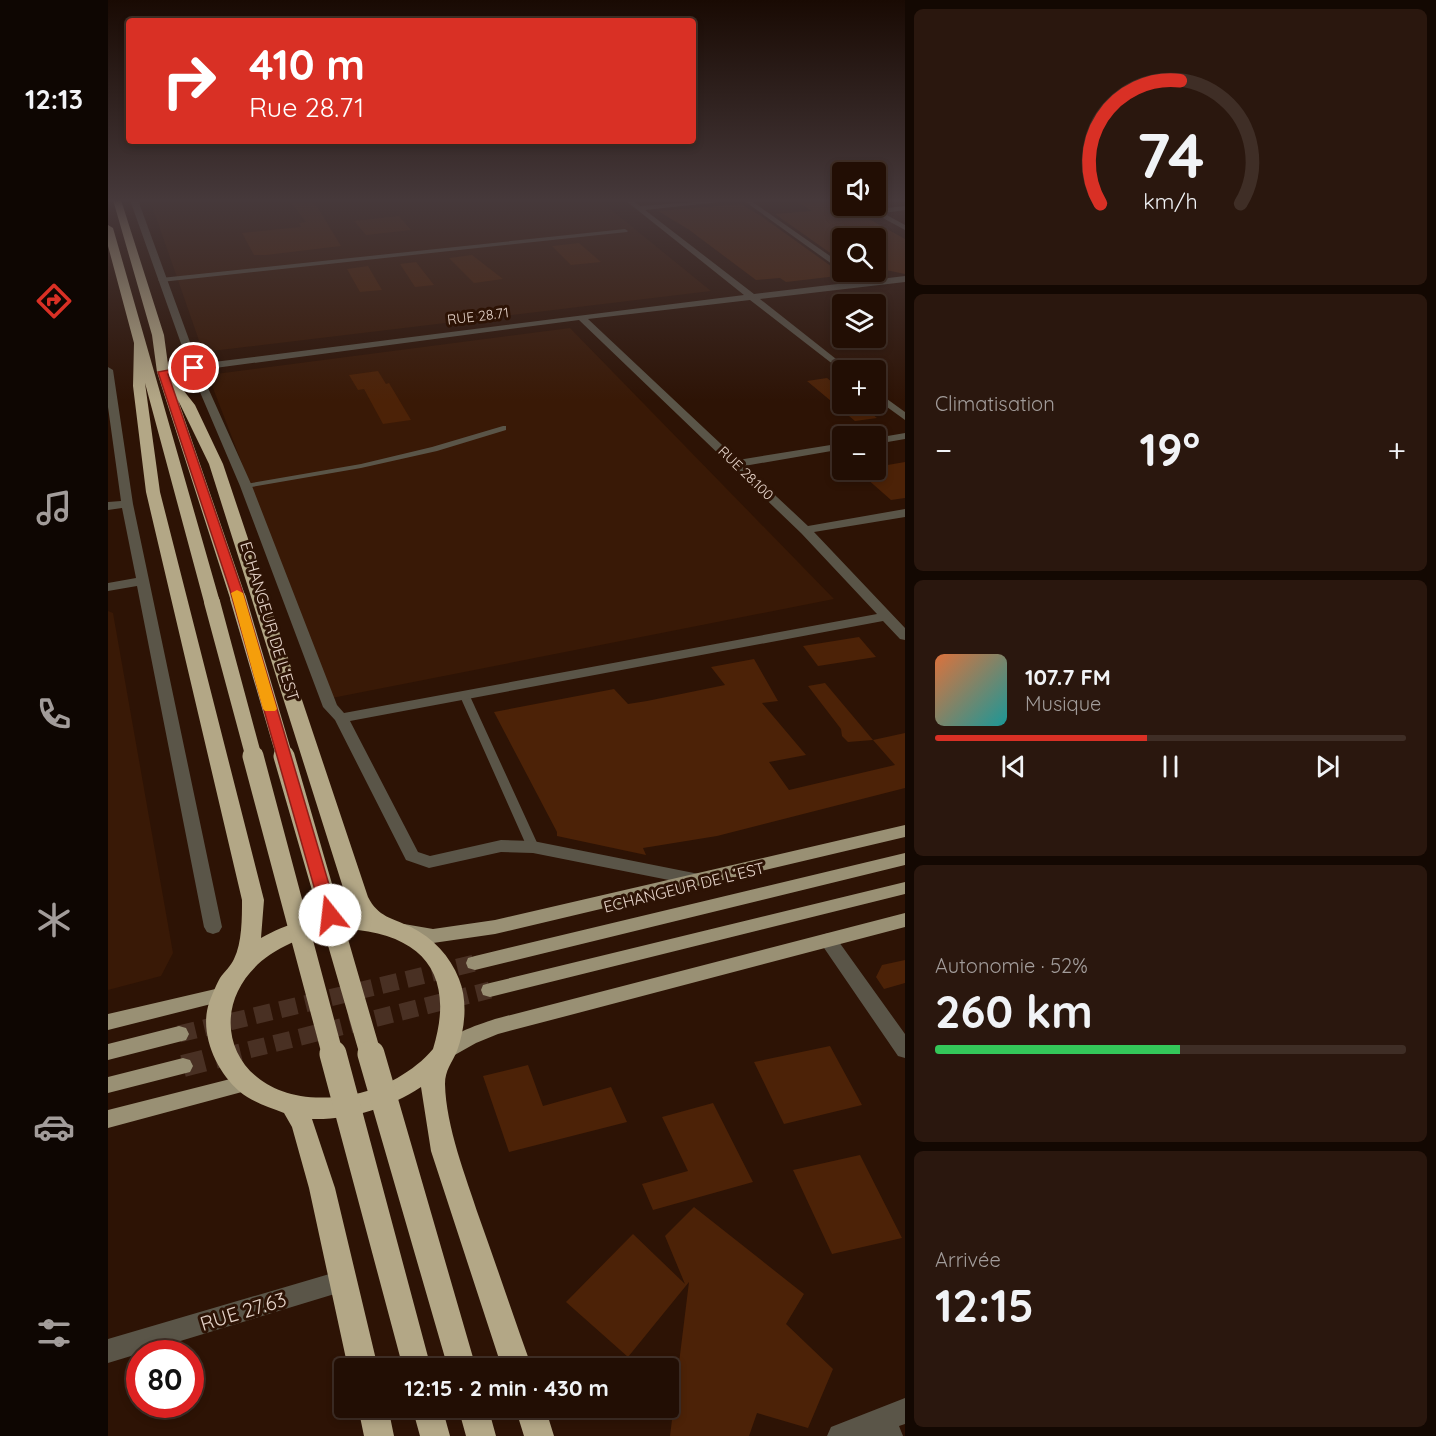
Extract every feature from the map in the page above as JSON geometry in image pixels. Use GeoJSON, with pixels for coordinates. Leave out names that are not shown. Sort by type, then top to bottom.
{"type":"FeatureCollection","features":[{"type":"Feature","properties":{"kind":"highway"},"geometry":{"type":"LineString","coordinates":[[119,267],[212,602],[414,1358]]}},
{"type":"Feature","properties":{"kind":"highway","name":"ECHANGEUR DE L´EST"},"geometry":{"type":"LineString","coordinates":[[137,267],[158,335],[163,372],[238,598],[459,1358]]}},
{"type":"Feature","properties":{"kind":"highway"},"geometry":{"type":"LineString","coordinates":[[139,341],[139,386],[153,492],[253,900],[252,925],[245,963]]}},
{"type":"Feature","properties":{"kind":"highway"},"geometry":{"type":"LineString","coordinates":[[163,372],[189,405],[216,464],[357,897],[364,911],[386,926],[426,947],[447,974],[453,990],[454,1006],[433,1085],[444,1151],[514,1358]]}},
{"type":"Feature","properties":{"kind":"highway"},"geometry":{"type":"LineString","coordinates":[[386,926],[347,921],[302,928],[280,937],[245,963],[232,978],[224,994],[218,1026],[225,1056],[246,1083],[275,1100],[293,1105],[325,1108],[358,1105],[398,1089],[440,1058]]}},
{"type":"Feature","properties":{"kind":"highway"},"geometry":{"type":"LineString","coordinates":[[293,1105],[304,1127],[322,1188],[361,1358]]}},
{"type":"Feature","properties":{"kind":"highway"},"geometry":{"type":"LineString","coordinates":[[375,1418],[379,1436]]}},
{"type":"Feature","properties":{"kind":"highway"},"geometry":{"type":"LineString","coordinates":[[430,1418],[435,1436]]}},
{"type":"Feature","properties":{"kind":"highway"},"geometry":{"type":"LineString","coordinates":[[476,1418],[482,1436]]}},
{"type":"Feature","properties":{"kind":"highway"},"geometry":{"type":"LineString","coordinates":[[533,1418],[539,1436]]}},
{"type":"Feature","properties":{"kind":"main road"},"geometry":{"type":"LineString","coordinates":[[386,926],[433,936],[461,933],[905,831]]}},
{"type":"Feature","properties":{"kind":"main road","name":"ECHANGEUR DE L´EST"},"geometry":{"type":"LineString","coordinates":[[475,963],[905,860]]}},
{"type":"Feature","properties":{"kind":"main road"},"geometry":{"type":"LineString","coordinates":[[490,990],[905,888]]}},
{"type":"Feature","properties":{"kind":"main road"},"geometry":{"type":"LineString","coordinates":[[440,1058],[469,1037],[495,1027],[905,920]]}},
{"type":"Feature","properties":{"kind":"main road"},"geometry":{"type":"LineString","coordinates":[[108,1022],[224,994]]}},
{"type":"Feature","properties":{"kind":"main road"},"geometry":{"type":"LineString","coordinates":[[108,1052],[179,1034]]}},
{"type":"Feature","properties":{"kind":"main road"},"geometry":{"type":"LineString","coordinates":[[108,1085],[183,1066]]}},
{"type":"Feature","properties":{"kind":"main road"},"geometry":{"type":"LineString","coordinates":[[108,1119],[246,1083]]}},
{"type":"Feature","properties":{"kind":"street"},"geometry":{"type":"LineString","coordinates":[[157,267],[194,368],[246,486],[330,706],[341,718],[412,856],[429,862],[501,846],[533,847],[699,880]]}},
{"type":"Feature","properties":{"kind":"street"},"geometry":{"type":"LineString","coordinates":[[713,267],[832,360]]}},
{"type":"Feature","properties":{"kind":"street","name":"RUE 28.71"},"geometry":{"type":"LineString","coordinates":[[163,372],[580,317],[905,279]]}},
{"type":"Feature","properties":{"kind":"street","name":"RUE 28.100"},"geometry":{"type":"LineString","coordinates":[[580,317],[805,530],[905,636]]}},
{"type":"Feature","properties":{"kind":"street"},"geometry":{"type":"LineString","coordinates":[[109,379],[127,504],[213,927]]}},
{"type":"Feature","properties":{"kind":"street"},"geometry":{"type":"LineString","coordinates":[[886,402],[905,417]]}},
{"type":"Feature","properties":{"kind":"street"},"geometry":{"type":"LineString","coordinates":[[886,439],[905,436]]}},
{"type":"Feature","properties":{"kind":"street"},"geometry":{"type":"LineString","coordinates":[[736,464],[832,448]]}},
{"type":"Feature","properties":{"kind":"street"},"geometry":{"type":"LineString","coordinates":[[108,506],[127,504]]}},
{"type":"Feature","properties":{"kind":"street"},"geometry":{"type":"LineString","coordinates":[[805,530],[905,513]]}},
{"type":"Feature","properties":{"kind":"street"},"geometry":{"type":"LineString","coordinates":[[108,587],[143,581]]}},
{"type":"Feature","properties":{"kind":"street"},"geometry":{"type":"LineString","coordinates":[[341,718],[886,616]]}},
{"type":"Feature","properties":{"kind":"street"},"geometry":{"type":"LineString","coordinates":[[828,940],[905,1050]]}},
{"type":"Feature","properties":{"kind":"street","name":"RUE 27.63"},"geometry":{"type":"LineString","coordinates":[[108,1351],[343,1281]]}},
{"type":"Feature","properties":{"kind":"street"},"geometry":{"type":"LineString","coordinates":[[840,1436],[892,1422]]}},
{"type":"Feature","properties":{"kind":"lane"},"geometry":{"type":"LineString","coordinates":[[161,280],[284,267]]}},
{"type":"Feature","properties":{"kind":"lane"},"geometry":{"type":"LineString","coordinates":[[246,486],[361,466],[434,449],[503,428]]}},
{"type":"Feature","properties":{"kind":"lane"},"geometry":{"type":"LineString","coordinates":[[464,694],[533,847]]}},
{"type":"Feature","properties":{"kind":"shaded area"},"geometry":{"type":"Polygon","coordinates":[[[173,267],[681,267],[711,291],[203,352],[173,267]]]}},
{"type":"Feature","properties":{"kind":"shaded area"},"geometry":{"type":"Polygon","coordinates":[[[570,328],[834,599],[332,698],[208,375],[570,328]]]}},
{"type":"Feature","properties":{"kind":"shaded area"},"geometry":{"type":"Polygon","coordinates":[[[108,611],[113,613],[173,953],[161,976],[108,990],[108,611]]]}},
{"type":"Feature","properties":{"kind":"building"},"geometry":{"type":"Polygon","coordinates":[[[369,267],[382,290],[360,292],[347,269],[369,267]]]}},
{"type":"Feature","properties":{"kind":"building"},"geometry":{"type":"Polygon","coordinates":[[[402,267],[420,267],[434,285],[415,287],[402,267]]]}},
{"type":"Feature","properties":{"kind":"building"},"geometry":{"type":"Polygon","coordinates":[[[458,267],[488,267],[503,279],[474,283],[458,267]]]}},
{"type":"Feature","properties":{"kind":"building"},"geometry":{"type":"Polygon","coordinates":[[[739,267],[832,267],[832,277],[786,282],[780,278],[756,280],[739,267]]]}},
{"type":"Feature","properties":{"kind":"building"},"geometry":{"type":"Polygon","coordinates":[[[886,267],[905,267],[905,274],[886,270],[886,267]]]}},
{"type":"Feature","properties":{"kind":"building"},"geometry":{"type":"Polygon","coordinates":[[[378,371],[386,384],[389,383],[411,420],[383,424],[364,389],[358,390],[349,375],[378,371]]]}},
{"type":"Feature","properties":{"kind":"building"},"geometry":{"type":"Polygon","coordinates":[[[827,378],[832,382],[832,402],[807,381],[827,378]]]}},
{"type":"Feature","properties":{"kind":"building"},"geometry":{"type":"Polygon","coordinates":[[[847,414],[872,414],[877,418],[855,421],[847,414]]]}},
{"type":"Feature","properties":{"kind":"building"},"geometry":{"type":"Polygon","coordinates":[[[905,462],[905,498],[891,500],[868,480],[886,480],[886,465],[905,462]]]}},
{"type":"Feature","properties":{"kind":"building"},"geometry":{"type":"Polygon","coordinates":[[[859,637],[876,657],[818,666],[803,646],[859,637]]]}},
{"type":"Feature","properties":{"kind":"building"},"geometry":{"type":"Polygon","coordinates":[[[754,659],[778,701],[762,703],[806,755],[769,762],[789,790],[895,765],[873,740],[905,733],[905,788],[717,836],[643,848],[646,855],[557,836],[557,832],[494,712],[614,689],[628,704],[647,701],[725,685],[711,667],[754,659]]]}},
{"type":"Feature","properties":{"kind":"building"},"geometry":{"type":"Polygon","coordinates":[[[825,683],[873,740],[848,742],[842,736],[841,729],[808,686],[825,683]]]}},
{"type":"Feature","properties":{"kind":"building"},"geometry":{"type":"Polygon","coordinates":[[[905,960],[905,983],[884,989],[876,977],[882,965],[905,960]]]}},
{"type":"Feature","properties":{"kind":"building"},"geometry":{"type":"Polygon","coordinates":[[[830,1046],[862,1105],[784,1124],[754,1062],[830,1046]]]}},
{"type":"Feature","properties":{"kind":"building"},"geometry":{"type":"Polygon","coordinates":[[[528,1065],[543,1106],[611,1087],[627,1122],[509,1152],[483,1076],[528,1065]]]}},
{"type":"Feature","properties":{"kind":"building"},"geometry":{"type":"Polygon","coordinates":[[[713,1103],[753,1182],[653,1210],[642,1184],[688,1171],[662,1117],[713,1103]]]}},
{"type":"Feature","properties":{"kind":"building"},"geometry":{"type":"Polygon","coordinates":[[[860,1155],[902,1238],[832,1254],[793,1170],[860,1155]]]}},
{"type":"Feature","properties":{"kind":"building"},"geometry":{"type":"Polygon","coordinates":[[[694,1207],[804,1294],[786,1324],[833,1369],[808,1428],[757,1413],[749,1436],[670,1436],[672,1418],[679,1418],[679,1363],[689,1282],[628,1357],[566,1302],[633,1234],[685,1284],[665,1236],[694,1207]]]}},
{"type":"Feature","properties":{"kind":"tunnel"},"geometry":{"type":"LineString","coordinates":[[179,1034],[475,963]]}},
{"type":"Feature","properties":{"kind":"tunnel"},"geometry":{"type":"LineString","coordinates":[[224,1056],[490,990]]}},
{"type":"Feature","properties":{"kind":"tunnel"},"geometry":{"type":"LineString","coordinates":[[183,1066],[230,1054]]}},
{"type":"Feature","properties":{"kind":"slow traffic"},"geometry":{"type":"LineString","coordinates":[[237,593],[270,709]]}},
{"type":"Feature","properties":{"kind":"route"},"geometry":{"type":"LineString","coordinates":[[194,368],[163,372],[236,590],[330,915]]}}]}
